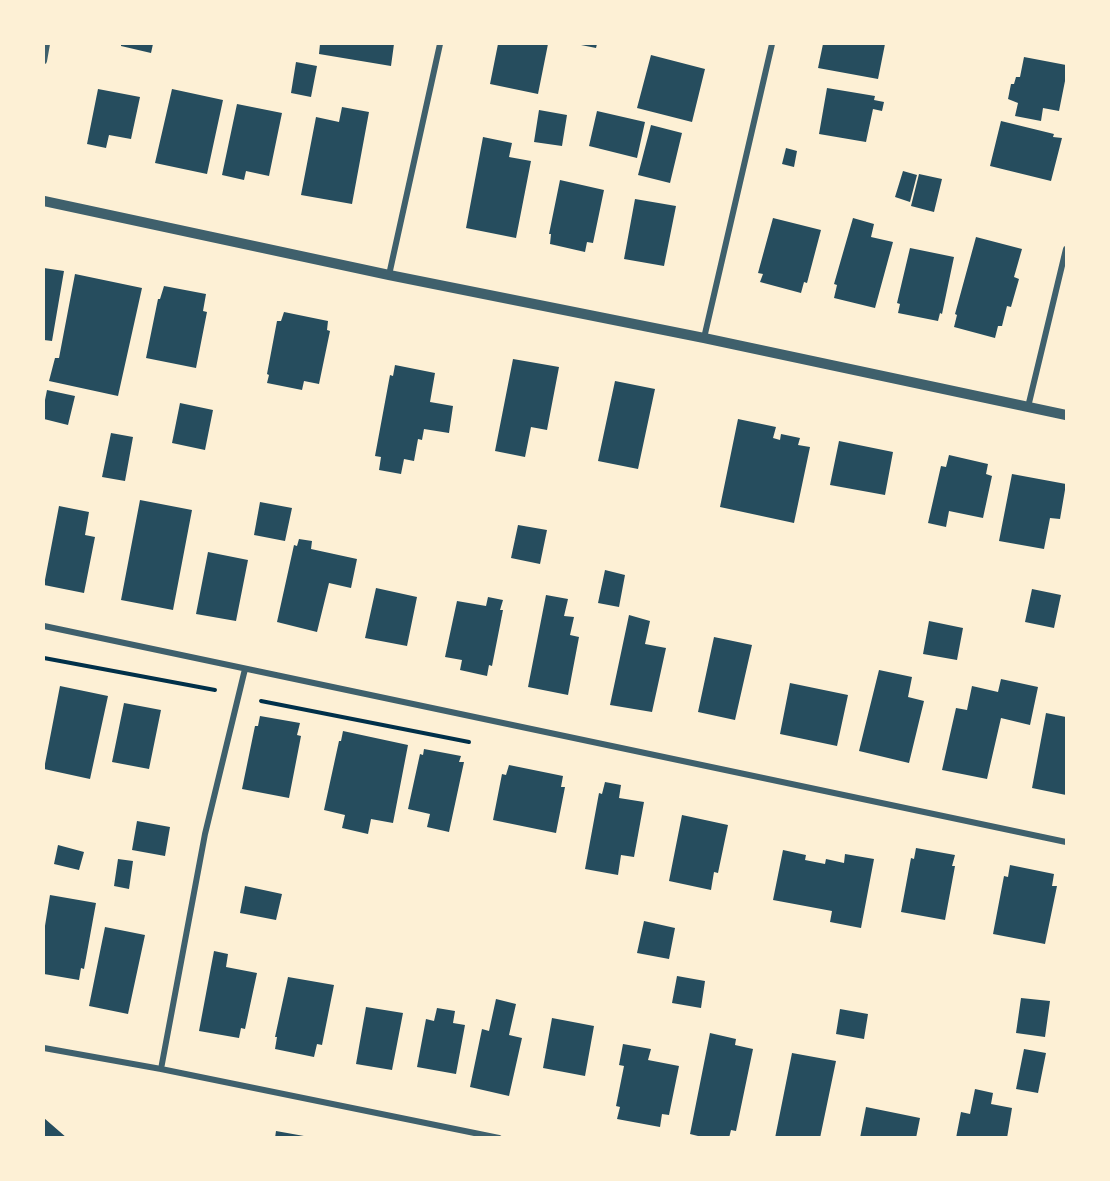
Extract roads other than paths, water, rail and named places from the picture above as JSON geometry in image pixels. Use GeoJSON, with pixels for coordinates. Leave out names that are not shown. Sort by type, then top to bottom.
{"type":"FeatureCollection","features":[{"type":"Feature","properties":{"kind":"street"},"geometry":{"type":"LineString","coordinates":[[44,61],[47,44]]}},
{"type":"Feature","properties":{"kind":"street"},"geometry":{"type":"LineString","coordinates":[[389,275],[440,44]]}},
{"type":"Feature","properties":{"kind":"street"},"geometry":{"type":"LineString","coordinates":[[704,338],[772,44]]}},
{"type":"Feature","properties":{"kind":"street"},"geometry":{"type":"LineString","coordinates":[[44,201],[1066,415]]}},
{"type":"Feature","properties":{"kind":"street"},"geometry":{"type":"LineString","coordinates":[[1028,407],[1066,249]]}},
{"type":"Feature","properties":{"kind":"street"},"geometry":{"type":"LineString","coordinates":[[44,626],[1066,842]]}},
{"type":"Feature","properties":{"kind":"street"},"geometry":{"type":"LineString","coordinates":[[161,1069],[205,834],[245,669]]}},
{"type":"Feature","properties":{"kind":"street"},"geometry":{"type":"LineString","coordinates":[[44,1048],[161,1069],[499,1137]]}}]}
